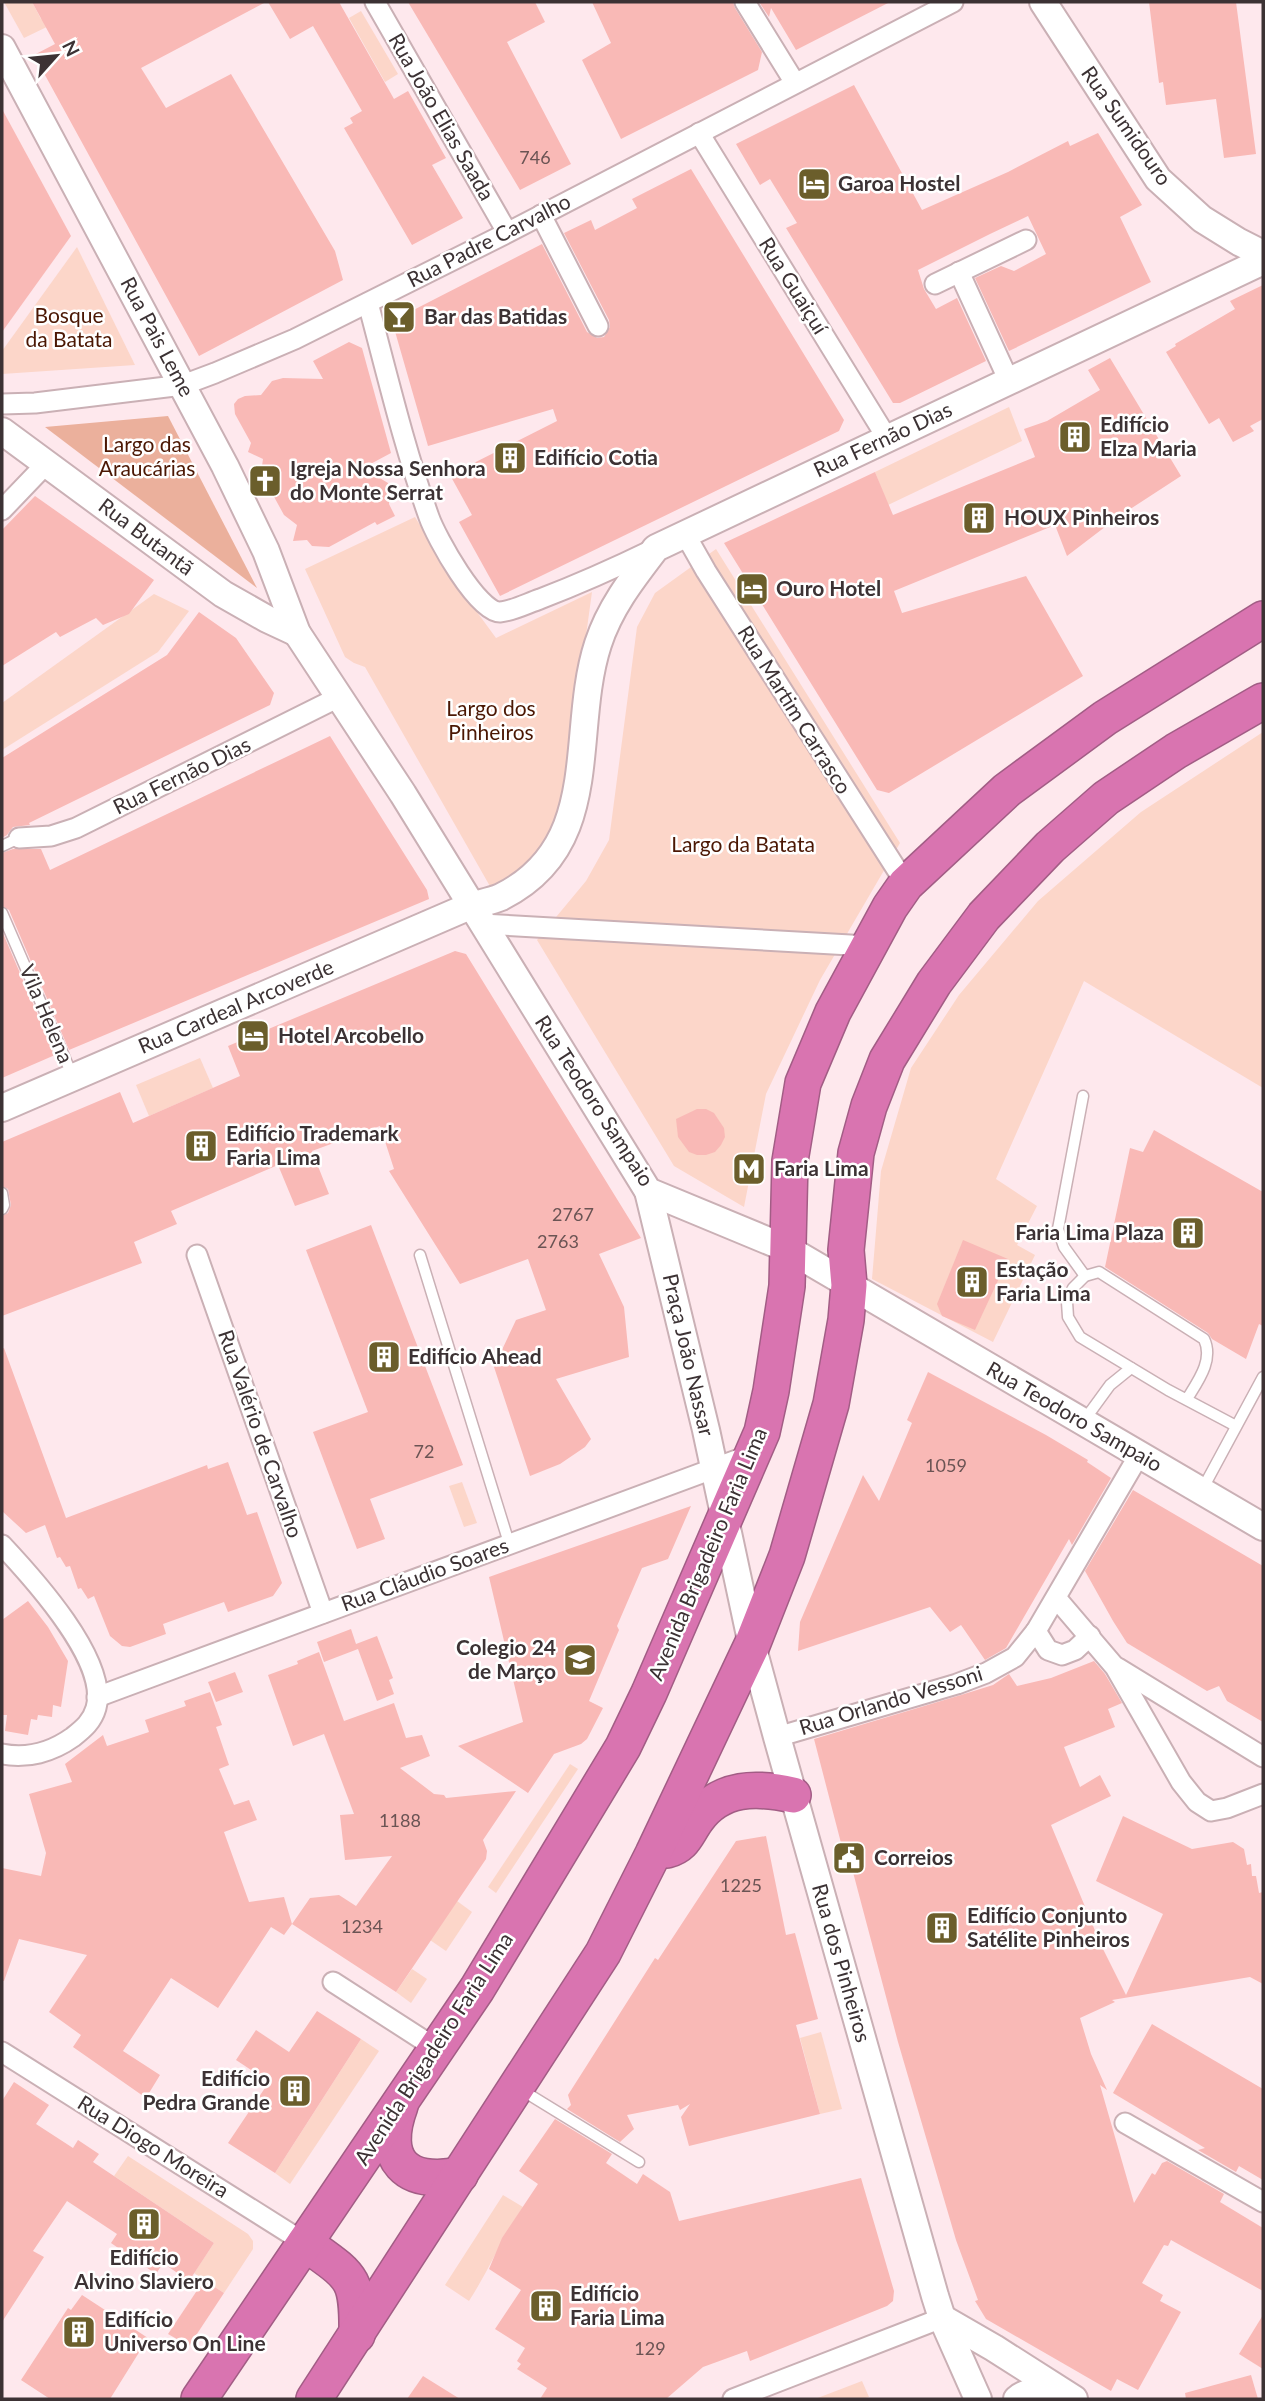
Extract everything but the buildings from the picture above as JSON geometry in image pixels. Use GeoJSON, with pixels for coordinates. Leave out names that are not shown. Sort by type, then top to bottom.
{"type":"FeatureCollection","features":[{"type":"Feature","properties":{"kind":"highway","name":"Avenida Brigadeiro Faria Lima"},"geometry":{"type":"LineString","coordinates":[[199,2399],[477,1989],[623,1747],[649,1693],[762,1432],[787,1286],[790,1161],[803,1083],[833,1012],[867,946],[906,884],[1007,790],[1105,718],[1263,619]]}},
{"type":"Feature","properties":{"kind":"highway"},"geometry":{"type":"LineString","coordinates":[[314,2399],[603,1953],[752,1645],[787,1556],[831,1404],[846,1320],[849,1285],[846,1250],[856,1153],[869,1106],[887,1060],[934,983],[994,903],[1050,847],[1106,798],[1177,751],[1263,701]]}},
{"type":"Feature","properties":{"kind":"highway"},"geometry":{"type":"LineString","coordinates":[[653,1854],[679,1846],[698,1817],[714,1802],[726,1796],[761,1789],[793,1795]]}},
{"type":"Feature","properties":{"kind":"highway"},"geometry":{"type":"LineString","coordinates":[[402,2100],[392,2133],[393,2144],[401,2163],[420,2178],[439,2179],[460,2175]]}},
{"type":"Feature","properties":{"kind":"highway"},"geometry":{"type":"LineString","coordinates":[[305,2244],[342,2270],[353,2284],[358,2300],[357,2336]]}},
{"type":"Feature","properties":{"kind":"main road","name":"Rua Sumidouro"},"geometry":{"type":"LineString","coordinates":[[1043,2],[1158,179],[1202,219],[1263,254]]}},
{"type":"Feature","properties":{"kind":"main road","name":"Rua Pais Leme"},"geometry":{"type":"LineString","coordinates":[[2,48],[183,385],[263,543],[297,633]]}},
{"type":"Feature","properties":{"kind":"main road","name":"Rua Fernão Dias"},"geometry":{"type":"LineString","coordinates":[[656,548],[1263,261]]}},
{"type":"Feature","properties":{"kind":"main road","name":"Rua Butantã"},"geometry":{"type":"LineString","coordinates":[[2,430],[223,594],[267,620],[297,633]]}},
{"type":"Feature","properties":{"kind":"main road"},"geometry":{"type":"LineString","coordinates":[[476,915],[549,860],[564,831],[579,788],[589,679],[598,643],[610,613],[656,548]]}},
{"type":"Feature","properties":{"kind":"main road","name":"Rua Teodoro Sampaio"},"geometry":{"type":"LineString","coordinates":[[297,633],[402,794],[648,1191],[788,1249],[1201,1491],[1261,1522]]}},
{"type":"Feature","properties":{"kind":"main road","name":"Rua Cardeal Arcoverde"},"geometry":{"type":"LineString","coordinates":[[2,1108],[476,915]]}},
{"type":"Feature","properties":{"kind":"main road","name":"Praça João Nassar"},"geometry":{"type":"LineString","coordinates":[[648,1191],[725,1519]]}},
{"type":"Feature","properties":{"kind":"main road","name":"Rua dos Pinheiros"},"geometry":{"type":"LineString","coordinates":[[725,1519],[752,1645],[942,2318],[978,2399]]}},
{"type":"Feature","properties":{"kind":"main road"},"geometry":{"type":"LineString","coordinates":[[942,2318],[1067,2395]]}},
{"type":"Feature","properties":{"kind":"main road"},"geometry":{"type":"LineString","coordinates":[[1017,2399],[1035,2391],[1067,2395]]}},
{"type":"Feature","properties":{"kind":"street","name":"Rua João Elias Saada"},"geometry":{"type":"LineString","coordinates":[[375,2],[507,232]]}},
{"type":"Feature","properties":{"kind":"street"},"geometry":{"type":"LineString","coordinates":[[745,2],[795,83]]}},
{"type":"Feature","properties":{"kind":"street","name":"Rua Padre Carvalho"},"geometry":{"type":"LineString","coordinates":[[2,404],[36,403],[183,385],[295,339],[953,2]]}},
{"type":"Feature","properties":{"kind":"street","name":"Rua Guaiçuí"},"geometry":{"type":"LineString","coordinates":[[699,133],[887,438]]}},
{"type":"Feature","properties":{"kind":"street"},"geometry":{"type":"LineString","coordinates":[[541,215],[598,326]]}},
{"type":"Feature","properties":{"kind":"street"},"geometry":{"type":"LineString","coordinates":[[935,284],[1026,240]]}},
{"type":"Feature","properties":{"kind":"street"},"geometry":{"type":"LineString","coordinates":[[959,272],[1009,381]]}},
{"type":"Feature","properties":{"kind":"street","name":"Rua Fernão Dias"},"geometry":{"type":"LineString","coordinates":[[368,303],[430,520],[478,600],[492,611],[500,612],[594,579],[656,548]]}},
{"type":"Feature","properties":{"kind":"street"},"geometry":{"type":"LineString","coordinates":[[2,510],[47,463]]}},
{"type":"Feature","properties":{"kind":"street","name":"Rua Martim Carrasco"},"geometry":{"type":"LineString","coordinates":[[685,534],[906,884]]}},
{"type":"Feature","properties":{"kind":"street","name":"Rua Fernão Dias"},"geometry":{"type":"LineString","coordinates":[[10,842],[51,836],[76,828],[339,697]]}},
{"type":"Feature","properties":{"kind":"street","name":"Rua Cardeal Arcoverde"},"geometry":{"type":"LineString","coordinates":[[476,915],[867,946]]}},
{"type":"Feature","properties":{"kind":"street","name":"Rua Valério de Carvalho"},"geometry":{"type":"LineString","coordinates":[[197,1255],[323,1613]]}},
{"type":"Feature","properties":{"kind":"street","name":"Rua Cláudio Soares"},"geometry":{"type":"LineString","coordinates":[[97,1697],[753,1453]]}},
{"type":"Feature","properties":{"kind":"street","name":"Rua Orlando Vessoni"},"geometry":{"type":"LineString","coordinates":[[777,1737],[986,1673],[1015,1657],[1036,1631],[1056,1599],[1139,1455]]}},
{"type":"Feature","properties":{"kind":"street"},"geometry":{"type":"LineString","coordinates":[[2,1545],[37,1583],[84,1651],[97,1697],[97,1707],[91,1721],[61,1746],[29,1756],[2,1754]]}},
{"type":"Feature","properties":{"kind":"street"},"geometry":{"type":"LineString","coordinates":[[1056,1599],[1115,1667],[1181,1782],[1196,1802],[1210,1811],[1227,1808],[1263,1794]]}},
{"type":"Feature","properties":{"kind":"street"},"geometry":{"type":"LineString","coordinates":[[1036,1631],[1048,1650],[1062,1655],[1075,1650],[1090,1636]]}},
{"type":"Feature","properties":{"kind":"street"},"geometry":{"type":"LineString","coordinates":[[1115,1667],[1263,1757]]}},
{"type":"Feature","properties":{"kind":"street"},"geometry":{"type":"LineString","coordinates":[[333,1983],[437,2049]]}},
{"type":"Feature","properties":{"kind":"street","name":"Rua Diogo Moreira"},"geometry":{"type":"LineString","coordinates":[[2,2052],[305,2244]]}},
{"type":"Feature","properties":{"kind":"street"},"geometry":{"type":"LineString","coordinates":[[1125,2123],[1263,2202]]}},
{"type":"Feature","properties":{"kind":"street"},"geometry":{"type":"LineString","coordinates":[[733,2399],[942,2318]]}},
{"type":"Feature","properties":{"kind":"lane","name":"Vila Helena"},"geometry":{"type":"LineString","coordinates":[[2,913],[73,1077]]}},
{"type":"Feature","properties":{"kind":"lane"},"geometry":{"type":"LineString","coordinates":[[1083,1096],[1058,1229],[1064,1247],[1085,1276]]}},
{"type":"Feature","properties":{"kind":"lane"},"geometry":{"type":"LineString","coordinates":[[2,1193],[2,1209]]}},
{"type":"Feature","properties":{"kind":"lane"},"geometry":{"type":"LineString","coordinates":[[420,1255],[509,1543]]}},
{"type":"Feature","properties":{"kind":"lane"},"geometry":{"type":"LineString","coordinates":[[1187,1399],[1208,1360],[1207,1346],[1203,1339],[1099,1272],[1085,1276],[1073,1288],[1067,1301],[1068,1317],[1080,1337],[1132,1368],[1187,1399],[1236,1426]]}},
{"type":"Feature","properties":{"kind":"lane"},"geometry":{"type":"LineString","coordinates":[[1083,1422],[1110,1385],[1132,1368]]}},
{"type":"Feature","properties":{"kind":"lane"},"geometry":{"type":"LineString","coordinates":[[1201,1491],[1263,1377]]}},
{"type":"Feature","properties":{"kind":"lane"},"geometry":{"type":"LineString","coordinates":[[517,2087],[639,2162]]}},
{"type":"Feature","properties":{"kind":"green space"},"geometry":{"type":"Polygon","coordinates":[[[4,2],[32,2],[41,19],[55,23],[24,38],[4,2]]]}},
{"type":"Feature","properties":{"kind":"green space"},"geometry":{"type":"Polygon","coordinates":[[[361,11],[398,74],[385,82],[349,18],[361,11]]]}},
{"type":"Feature","properties":{"kind":"green space","name":"Bosque da Batata"},"geometry":{"type":"Polygon","coordinates":[[[77,247],[135,365],[2,374],[2,351],[77,247]]]}},
{"type":"Feature","properties":{"kind":"green space"},"geometry":{"type":"Polygon","coordinates":[[[1009,407],[1022,441],[888,505],[875,472],[1009,407]]]}},
{"type":"Feature","properties":{"kind":"green space","name":"Largo das Araucárias"},"geometry":{"type":"Polygon","coordinates":[[[168,416],[257,588],[45,427],[168,416]]]}},
{"type":"Feature","properties":{"kind":"green space","name":"Largo dos Pinheiros"},"geometry":{"type":"Polygon","coordinates":[[[415,517],[455,582],[496,638],[592,592],[562,810],[543,847],[513,876],[491,888],[365,667],[345,657],[305,569],[415,517]]]}},
{"type":"Feature","properties":{"kind":"green space","name":"Largo da Batata"},"geometry":{"type":"Polygon","coordinates":[[[716,549],[900,843],[820,980],[766,1094],[744,1207],[674,1166],[537,940],[586,881],[609,840],[637,627],[655,593],[716,549]]]}},
{"type":"Feature","properties":{"kind":"green space"},"geometry":{"type":"Polygon","coordinates":[[[154,594],[189,611],[158,652],[2,750],[2,703],[154,594]]]}},
{"type":"Feature","properties":{"kind":"green space"},"geometry":{"type":"Polygon","coordinates":[[[1263,732],[1263,1088],[1084,981],[996,1179],[1037,1206],[1017,1245],[1035,1255],[993,1342],[872,1279],[881,1171],[911,1068],[959,995],[1038,901],[1141,812],[1263,732]]]}},
{"type":"Feature","properties":{"kind":"green space"},"geometry":{"type":"Polygon","coordinates":[[[200,1058],[213,1088],[149,1116],[136,1085],[200,1058]]]}},
{"type":"Feature","properties":{"kind":"green space"},"geometry":{"type":"Polygon","coordinates":[[[462,1482],[477,1523],[464,1527],[449,1486],[462,1482]]]}},
{"type":"Feature","properties":{"kind":"green space"},"geometry":{"type":"Polygon","coordinates":[[[570,1764],[578,1769],[496,1893],[488,1887],[570,1764]]]}},
{"type":"Feature","properties":{"kind":"green space"},"geometry":{"type":"Polygon","coordinates":[[[457,1901],[472,1912],[446,1951],[430,1940],[457,1901]]]}},
{"type":"Feature","properties":{"kind":"green space"},"geometry":{"type":"Polygon","coordinates":[[[412,1969],[427,1979],[411,2003],[396,1992],[412,1969]]]}},
{"type":"Feature","properties":{"kind":"green space"},"geometry":{"type":"Polygon","coordinates":[[[821,2032],[842,2109],[820,2114],[800,2038],[821,2032]]]}},
{"type":"Feature","properties":{"kind":"green space"},"geometry":{"type":"Polygon","coordinates":[[[361,2039],[379,2051],[290,2184],[275,2173],[361,2039]]]}},
{"type":"Feature","properties":{"kind":"green space"},"geometry":{"type":"Polygon","coordinates":[[[128,2156],[248,2234],[253,2241],[253,2249],[224,2293],[194,2273],[214,2243],[114,2176],[128,2156]]]}},
{"type":"Feature","properties":{"kind":"green space"},"geometry":{"type":"Polygon","coordinates":[[[503,2195],[523,2207],[469,2301],[445,2285],[503,2195]]]}},
{"type":"Feature","properties":{"kind":"green space"},"geometry":{"type":"Polygon","coordinates":[[[862,2381],[869,2397],[815,2399],[862,2381]]]}},
{"type":"Feature","properties":{"kind":"place","name":"Garoa Hostel"},"geometry":{"type":"Point","coordinates":[814,184]}},
{"type":"Feature","properties":{"kind":"place","name":"Bar das Batidas"},"geometry":{"type":"Point","coordinates":[399,317]}},
{"type":"Feature","properties":{"kind":"place","name":"Edifício Elza Maria"},"geometry":{"type":"Point","coordinates":[1075,437]}},
{"type":"Feature","properties":{"kind":"place","name":"Edifício Cotia"},"geometry":{"type":"Point","coordinates":[510,458]}},
{"type":"Feature","properties":{"kind":"place","name":"Igreja Nossa Senhora do Monte Serrat"},"geometry":{"type":"Point","coordinates":[265,481]}},
{"type":"Feature","properties":{"kind":"place","name":"HOUX Pinheiros"},"geometry":{"type":"Point","coordinates":[979,518]}},
{"type":"Feature","properties":{"kind":"place","name":"Ouro Hotel"},"geometry":{"type":"Point","coordinates":[752,589]}},
{"type":"Feature","properties":{"kind":"place","name":"Hotel Arcobello"},"geometry":{"type":"Point","coordinates":[253,1036]}},
{"type":"Feature","properties":{"kind":"place","name":"Edifício Trademark Faria Lima"},"geometry":{"type":"Point","coordinates":[201,1146]}},
{"type":"Feature","properties":{"kind":"place","name":"Faria Lima"},"geometry":{"type":"Point","coordinates":[749,1169]}},
{"type":"Feature","properties":{"kind":"place","name":"Faria Lima Plaza"},"geometry":{"type":"Point","coordinates":[1188,1233]}},
{"type":"Feature","properties":{"kind":"place","name":"Estação Faria Lima"},"geometry":{"type":"Point","coordinates":[972,1282]}},
{"type":"Feature","properties":{"kind":"place","name":"Edifício Ahead"},"geometry":{"type":"Point","coordinates":[384,1357]}},
{"type":"Feature","properties":{"kind":"place","name":"Colegio 24 de Março"},"geometry":{"type":"Point","coordinates":[580,1660]}},
{"type":"Feature","properties":{"kind":"place","name":"Correios"},"geometry":{"type":"Point","coordinates":[849,1858]}},
{"type":"Feature","properties":{"kind":"place","name":"Edifício Conjunto Satélite Pinheiros"},"geometry":{"type":"Point","coordinates":[942,1928]}},
{"type":"Feature","properties":{"kind":"place","name":"Edifício Pedra Grande"},"geometry":{"type":"Point","coordinates":[295,2091]}},
{"type":"Feature","properties":{"kind":"place","name":"Edifício Alvino Slaviero"},"geometry":{"type":"Point","coordinates":[144,2224]}},
{"type":"Feature","properties":{"kind":"place","name":"Edifício Faria Lima"},"geometry":{"type":"Point","coordinates":[546,2306]}},
{"type":"Feature","properties":{"kind":"place","name":"Edifício Universo On Line"},"geometry":{"type":"Point","coordinates":[79,2332]}}]}
